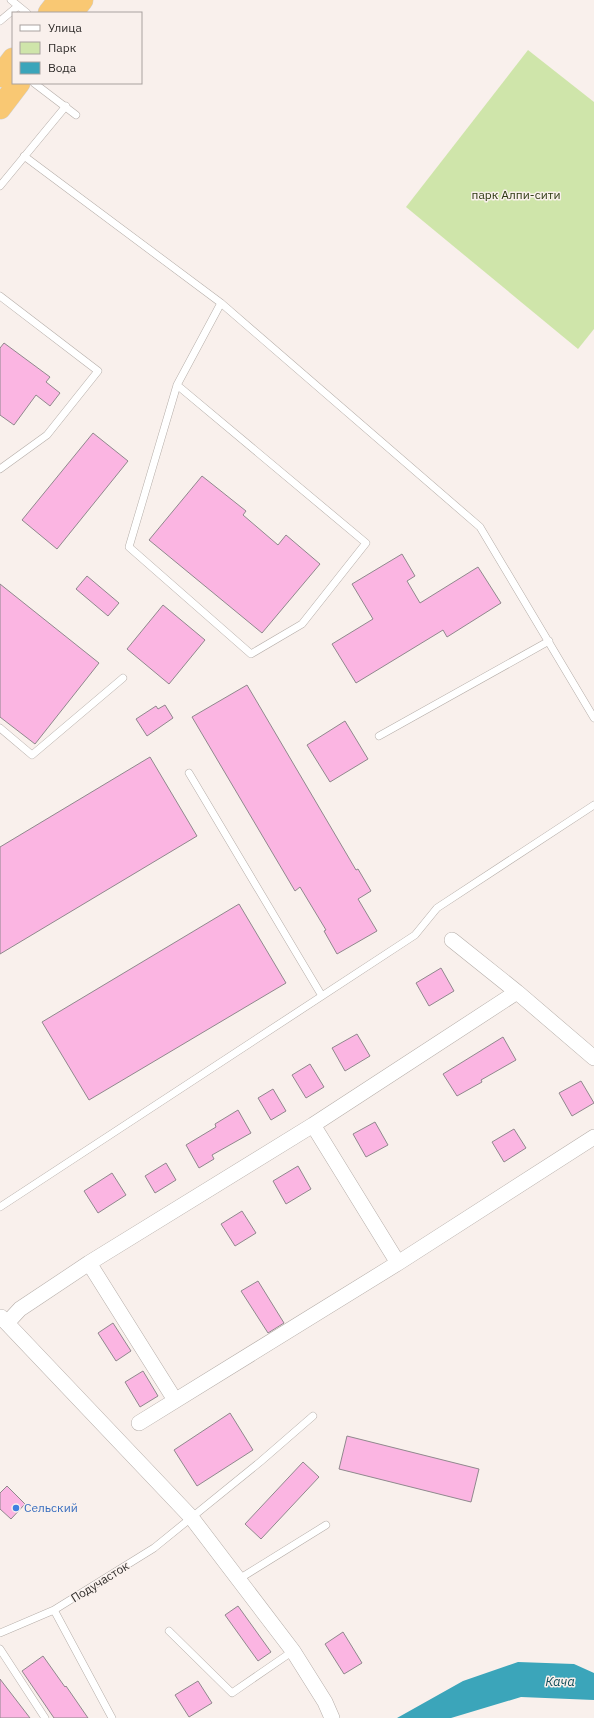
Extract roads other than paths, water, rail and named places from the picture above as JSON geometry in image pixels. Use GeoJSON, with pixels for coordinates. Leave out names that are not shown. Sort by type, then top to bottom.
{"type":"FeatureCollection","features":[{"type":"Feature","properties":{"kind":"highway"},"geometry":{"type":"LineString","coordinates":[[50,12],[59,0]]}},
{"type":"Feature","properties":{"kind":"highway"},"geometry":{"type":"LineString","coordinates":[[73,12],[82,0]]}},
{"type":"Feature","properties":{"kind":"highway"},"geometry":{"type":"LineString","coordinates":[[0,76],[12,60]]}},
{"type":"Feature","properties":{"kind":"highway"},"geometry":{"type":"LineString","coordinates":[[0,108],[18,84]]}},
{"type":"Feature","properties":{"kind":"street"},"geometry":{"type":"LineString","coordinates":[[452,940],[517,992],[594,1058]]}},
{"type":"Feature","properties":{"kind":"street"},"geometry":{"type":"LineString","coordinates":[[332,1718],[325,1702],[293,1650],[191,1517],[3,1320],[89,1264],[313,1125],[517,992]]}},
{"type":"Feature","properties":{"kind":"street"},"geometry":{"type":"LineString","coordinates":[[313,1125],[398,1263]]}},
{"type":"Feature","properties":{"kind":"street"},"geometry":{"type":"LineString","coordinates":[[138,1423],[398,1263],[594,1137]]}},
{"type":"Feature","properties":{"kind":"street"},"geometry":{"type":"LineString","coordinates":[[89,1264],[175,1400]]}},
{"type":"Feature","properties":{"kind":"lane"},"geometry":{"type":"LineString","coordinates":[[11,0],[26,12]]}},
{"type":"Feature","properties":{"kind":"lane"},"geometry":{"type":"LineString","coordinates":[[0,21],[18,6]]}},
{"type":"Feature","properties":{"kind":"lane"},"geometry":{"type":"LineString","coordinates":[[35,84],[76,115]]}},
{"type":"Feature","properties":{"kind":"lane"},"geometry":{"type":"LineString","coordinates":[[0,186],[66,106]]}},
{"type":"Feature","properties":{"kind":"lane"},"geometry":{"type":"LineString","coordinates":[[24,156],[221,303],[480,527],[594,718]]}},
{"type":"Feature","properties":{"kind":"lane"},"geometry":{"type":"LineString","coordinates":[[0,296],[98,371],[47,435],[0,469]]}},
{"type":"Feature","properties":{"kind":"lane"},"geometry":{"type":"LineString","coordinates":[[177,385],[366,543],[302,624],[251,654],[129,547],[177,385],[221,303]]}},
{"type":"Feature","properties":{"kind":"lane"},"geometry":{"type":"LineString","coordinates":[[379,736],[548,641]]}},
{"type":"Feature","properties":{"kind":"lane"},"geometry":{"type":"LineString","coordinates":[[0,728],[32,755],[123,678]]}},
{"type":"Feature","properties":{"kind":"lane"},"geometry":{"type":"LineString","coordinates":[[189,773],[322,996]]}},
{"type":"Feature","properties":{"kind":"lane"},"geometry":{"type":"LineString","coordinates":[[0,1207],[415,935],[437,908],[594,805]]}},
{"type":"Feature","properties":{"kind":"lane","name":"Подучасток"},"geometry":{"type":"LineString","coordinates":[[0,1633],[54,1610],[154,1548],[260,1462],[313,1416]]}},
{"type":"Feature","properties":{"kind":"lane"},"geometry":{"type":"LineString","coordinates":[[239,1579],[326,1525]]}},
{"type":"Feature","properties":{"kind":"lane"},"geometry":{"type":"LineString","coordinates":[[54,1610],[112,1718]]}},
{"type":"Feature","properties":{"kind":"lane"},"geometry":{"type":"LineString","coordinates":[[169,1631],[232,1693],[293,1650]]}},
{"type":"Feature","properties":{"kind":"lane"},"geometry":{"type":"LineString","coordinates":[[0,1649],[45,1718]]}},
{"type":"Feature","properties":{"kind":"water","name":"Кача"},"geometry":{"type":"Polygon","coordinates":[[[518,1662],[574,1664],[594,1673],[594,1700],[521,1697],[451,1718],[397,1718],[463,1681],[518,1662]]]}},
{"type":"Feature","properties":{"kind":"place","name":"Сельский"},"geometry":{"type":"Point","coordinates":[16,1508]}},
{"type":"Feature","properties":{"kind":"park label","name":"парк Алпи-сити"},"geometry":{"type":"Point","coordinates":[516,195]}}]}
